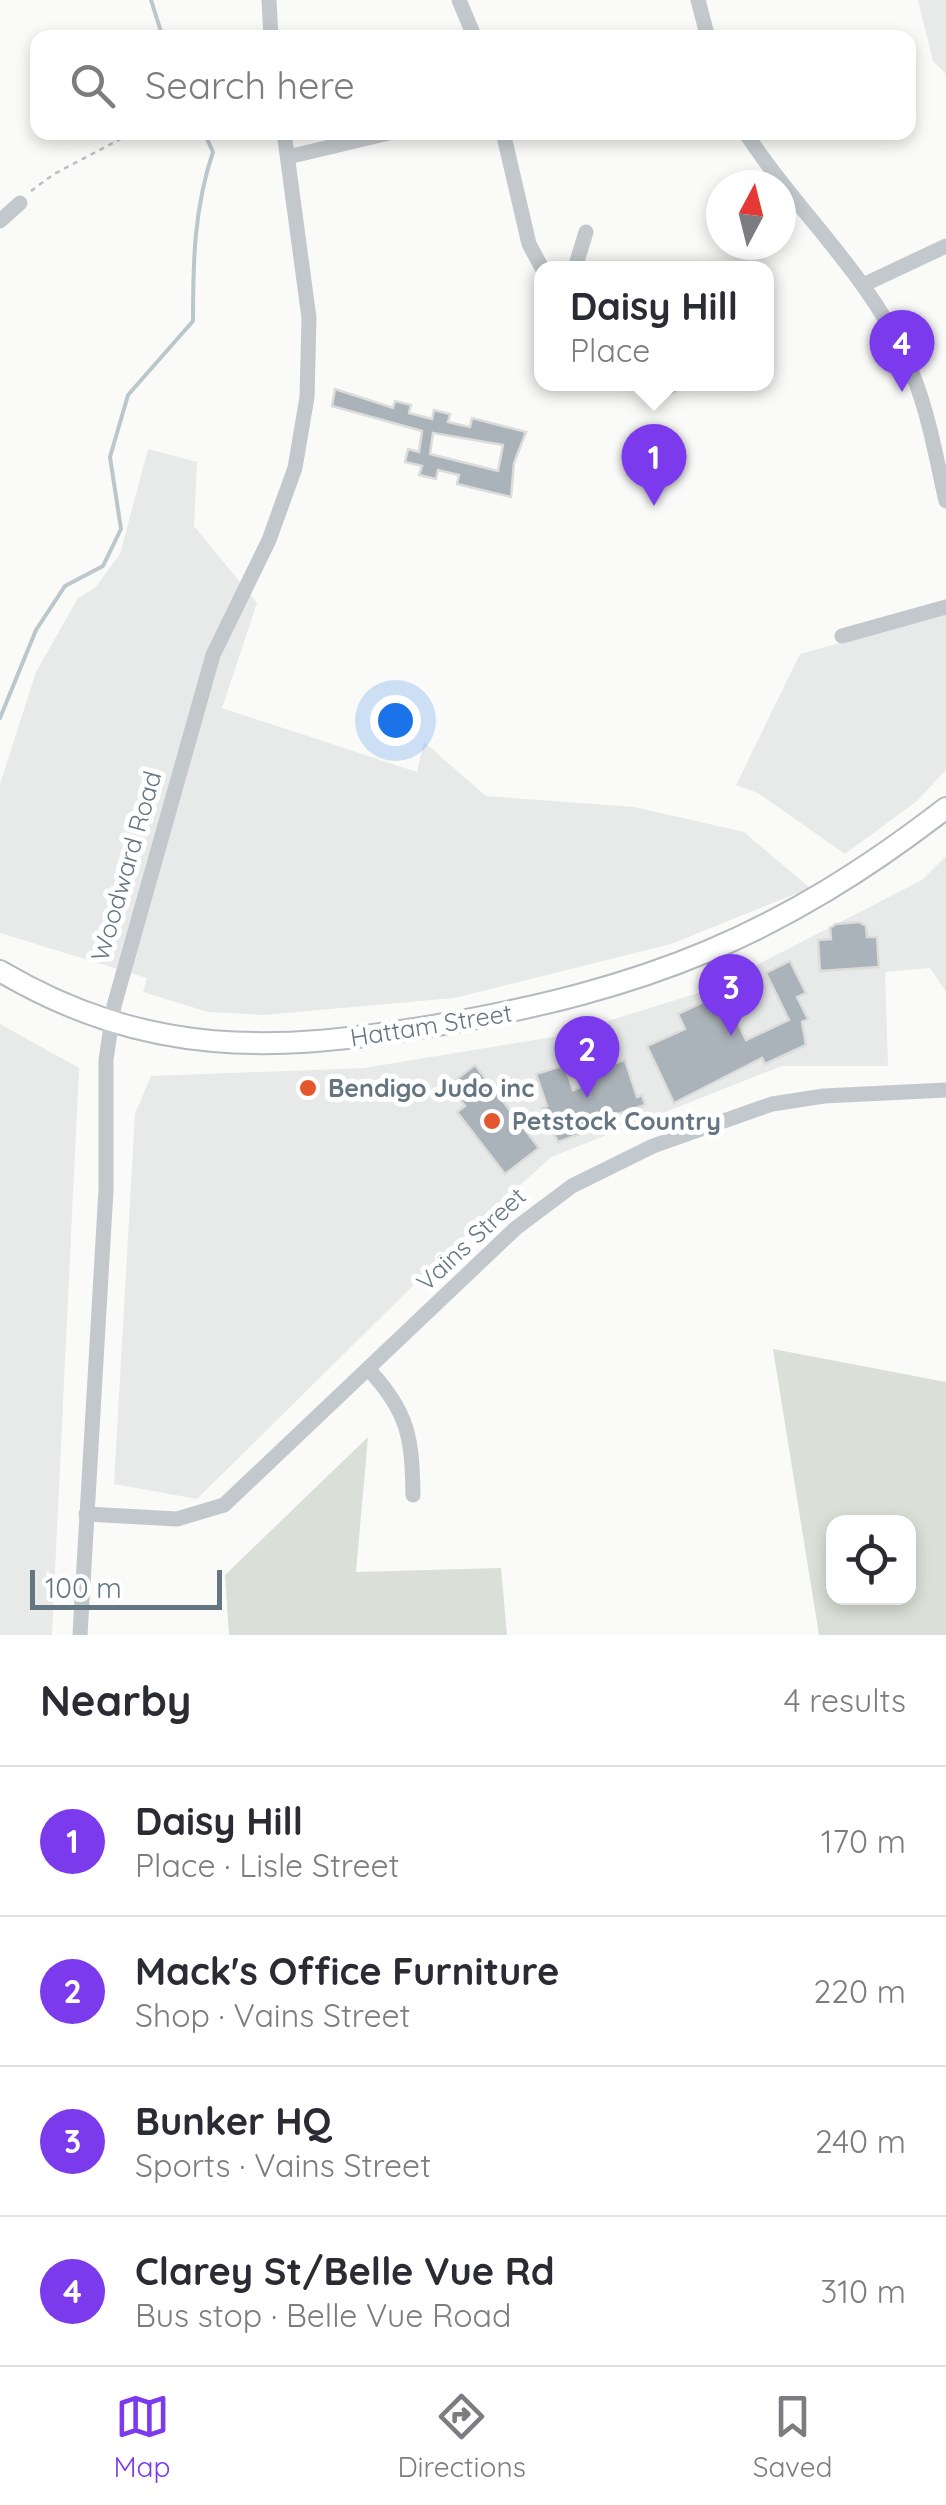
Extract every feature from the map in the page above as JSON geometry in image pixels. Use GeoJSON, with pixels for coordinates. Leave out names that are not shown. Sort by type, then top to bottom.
{"type":"FeatureCollection","features":[{"type":"Feature","properties":{"kind":"main road","name":"Hattam Street"},"geometry":{"type":"LineString","coordinates":[[0,971],[68,1007],[111,1023],[204,1043],[280,1046],[402,1031],[586,996],[674,966],[779,920],[860,872],[946,808]]}},
{"type":"Feature","properties":{"kind":"street"},"geometry":{"type":"LineString","coordinates":[[269,0],[271,30]]}},
{"type":"Feature","properties":{"kind":"street"},"geometry":{"type":"LineString","coordinates":[[460,0],[472,30]]}},
{"type":"Feature","properties":{"kind":"street"},"geometry":{"type":"LineString","coordinates":[[698,0],[706,30]]}},
{"type":"Feature","properties":{"kind":"street","name":"Woodward Road"},"geometry":{"type":"LineString","coordinates":[[80,1635],[106,1190],[106,1060],[111,1023],[213,655],[269,540],[295,468],[307,397],[309,318],[285,140]]}},
{"type":"Feature","properties":{"kind":"street"},"geometry":{"type":"LineString","coordinates":[[288,158],[361,140]]}},
{"type":"Feature","properties":{"kind":"street"},"geometry":{"type":"LineString","coordinates":[[505,140],[524,226],[539,261]]}},
{"type":"Feature","properties":{"kind":"street"},"geometry":{"type":"LineString","coordinates":[[751,140],[864,285],[916,381],[946,500]]}},
{"type":"Feature","properties":{"kind":"street"},"geometry":{"type":"LineString","coordinates":[[0,221],[20,202]]}},
{"type":"Feature","properties":{"kind":"street"},"geometry":{"type":"LineString","coordinates":[[577,261],[586,230]]}},
{"type":"Feature","properties":{"kind":"street"},"geometry":{"type":"LineString","coordinates":[[864,285],[946,246]]}},
{"type":"Feature","properties":{"kind":"street"},"geometry":{"type":"LineString","coordinates":[[842,636],[946,607]]}},
{"type":"Feature","properties":{"kind":"street","name":"Vains Street"},"geometry":{"type":"LineString","coordinates":[[86,1514],[177,1519],[209,1512],[239,1494],[525,1220],[598,1172],[668,1140],[772,1104],[824,1096],[946,1090]]}},
{"type":"Feature","properties":{"kind":"street"},"geometry":{"type":"LineString","coordinates":[[370,1371],[394,1397],[406,1422],[414,1495]]}},
{"type":"Feature","properties":{"kind":"path"},"geometry":{"type":"LineString","coordinates":[[20,202],[54,174],[119,140]]}},
{"type":"Feature","properties":{"kind":"shaded area"},"geometry":{"type":"Polygon","coordinates":[[[918,0],[946,0],[946,74],[933,61],[918,0]]]}},
{"type":"Feature","properties":{"kind":"shaded area"},"geometry":{"type":"Polygon","coordinates":[[[148,449],[197,462],[194,526],[257,603],[222,708],[417,772],[424,742],[486,796],[634,807],[744,832],[810,888],[671,944],[454,998],[263,1015],[208,1012],[143,992],[147,978],[0,933],[0,784],[36,672],[78,598],[95,588],[120,554],[148,449]]]}},
{"type":"Feature","properties":{"kind":"shaded area"},"geometry":{"type":"Polygon","coordinates":[[[946,614],[946,770],[917,801],[845,854],[758,793],[736,785],[800,654],[946,614]]]}},
{"type":"Feature","properties":{"kind":"shaded area"},"geometry":{"type":"Polygon","coordinates":[[[946,856],[946,992],[930,968],[885,972],[888,1066],[782,1066],[551,1157],[445,1254],[197,1499],[114,1484],[135,1114],[151,1076],[364,1068],[559,1036],[708,990],[922,880],[946,856]]]}},
{"type":"Feature","properties":{"kind":"shaded area"},"geometry":{"type":"Polygon","coordinates":[[[0,1024],[79,1068],[52,1635],[0,1635],[0,1024]]]}},
{"type":"Feature","properties":{"kind":"shaded area"},"geometry":{"type":"Polygon","coordinates":[[[773,1349],[946,1382],[946,1635],[819,1635],[773,1349]]]}},
{"type":"Feature","properties":{"kind":"shaded area"},"geometry":{"type":"Polygon","coordinates":[[[368,1437],[356,1572],[501,1568],[507,1635],[229,1635],[225,1575],[368,1437]]]}},
{"type":"Feature","properties":{"kind":"building"},"geometry":{"type":"Polygon","coordinates":[[[335,389],[393,408],[395,401],[411,405],[409,413],[432,419],[434,410],[450,414],[448,422],[470,427],[472,418],[526,432],[514,463],[511,497],[457,484],[459,475],[438,470],[436,479],[419,475],[422,466],[405,462],[408,449],[419,452],[422,431],[332,406],[335,389]],[[433,433],[430,454],[498,471],[503,445],[433,433]]]}},
{"type":"Feature","properties":{"kind":"building"},"geometry":{"type":"Polygon","coordinates":[[[859,922],[866,926],[867,937],[877,937],[879,967],[820,971],[818,940],[831,939],[830,928],[836,924],[859,922]]]}},
{"type":"Feature","properties":{"kind":"building"},"geometry":{"type":"Polygon","coordinates":[[[790,961],[806,993],[797,997],[808,1019],[802,1022],[806,1045],[765,1064],[762,1058],[674,1103],[647,1046],[685,1029],[678,1014],[709,999],[712,1006],[727,1000],[746,1040],[789,1020],[766,973],[790,961]]]}},
{"type":"Feature","properties":{"kind":"building"},"geometry":{"type":"Polygon","coordinates":[[[625,1060],[637,1097],[642,1095],[645,1105],[584,1125],[586,1132],[558,1142],[542,1108],[547,1106],[536,1074],[565,1065],[573,1090],[593,1082],[589,1071],[625,1060]]]}},
{"type":"Feature","properties":{"kind":"building"},"geometry":{"type":"Polygon","coordinates":[[[475,1065],[539,1148],[505,1174],[457,1112],[465,1106],[449,1085],[475,1065]]]}},
{"type":"Feature","properties":{"kind":"waterway"},"geometry":{"type":"LineString","coordinates":[[151,0],[160,30]]}},
{"type":"Feature","properties":{"kind":"waterway"},"geometry":{"type":"LineString","coordinates":[[0,718],[36,630],[65,586],[103,566],[121,529],[110,457],[128,395],[193,321],[198,215],[213,152],[208,140]]}},
{"type":"Feature","properties":{"kind":"place","name":"Clarey St/Belle Vue Rd"},"geometry":{"type":"Point","coordinates":[902,392]}},
{"type":"Feature","properties":{"kind":"place","name":"Daisy Hill"},"geometry":{"type":"Point","coordinates":[654,506]}},
{"type":"Feature","properties":{"kind":"place","name":"Bunker HQ"},"geometry":{"type":"Point","coordinates":[731,1036]}},
{"type":"Feature","properties":{"kind":"place","name":"Bendigo Judo inc"},"geometry":{"type":"Point","coordinates":[308,1088]}},
{"type":"Feature","properties":{"kind":"place","name":"Mack's Office Furniture"},"geometry":{"type":"Point","coordinates":[587,1098]}},
{"type":"Feature","properties":{"kind":"place","name":"Petstock Country"},"geometry":{"type":"Point","coordinates":[492,1121]}}]}
